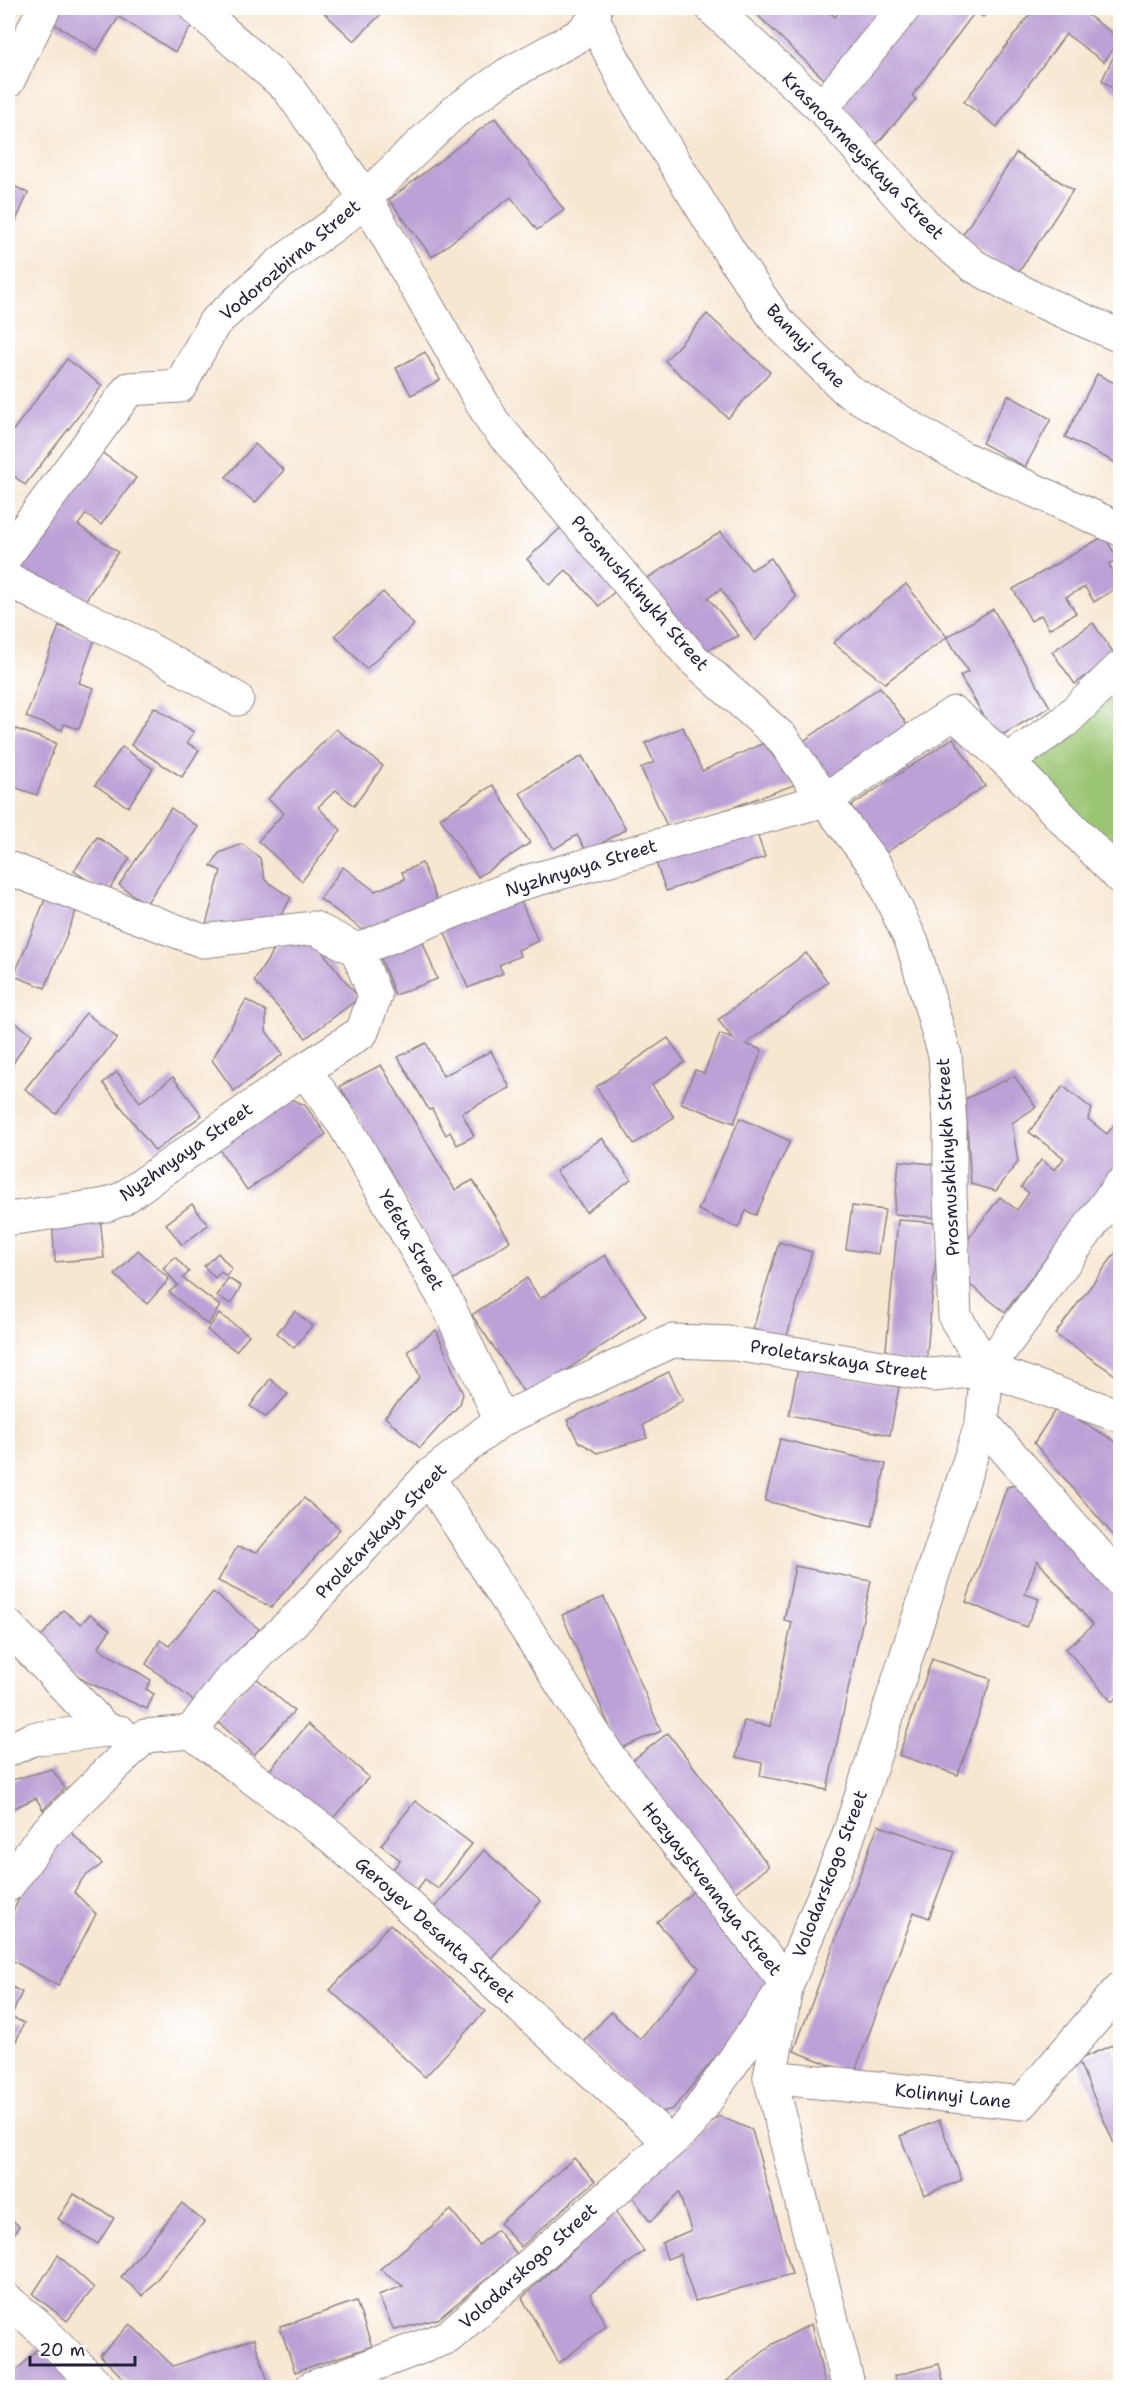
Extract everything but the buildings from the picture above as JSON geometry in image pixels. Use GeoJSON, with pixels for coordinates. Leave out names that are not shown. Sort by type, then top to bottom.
{"type":"FeatureCollection","features":[{"type":"Feature","properties":{"kind":"street"},"geometry":{"type":"LineString","coordinates":[[8,81],[44,8]]}},
{"type":"Feature","properties":{"kind":"street","name":"Prosmushkinykh Street"},"geometry":{"type":"LineString","coordinates":[[196,8],[288,88],[365,198],[493,422],[692,658],[782,738],[825,800],[877,868],[913,945],[945,1055],[950,1124],[950,1195],[955,1317],[987,1369]]}},
{"type":"Feature","properties":{"kind":"street","name":"Krasnoarmeyskaya Street"},"geometry":{"type":"LineString","coordinates":[[712,8],[822,108],[927,227],[975,266],[1033,298],[1120,336]]}},
{"type":"Feature","properties":{"kind":"street"},"geometry":{"type":"LineString","coordinates":[[822,108],[904,8]]}},
{"type":"Feature","properties":{"kind":"street","name":"Vodorozbirna Street"},"geometry":{"type":"LineString","coordinates":[[8,553],[129,389],[180,386],[214,323],[282,262],[345,218],[453,114],[508,74],[578,36],[595,14]]}},
{"type":"Feature","properties":{"kind":"street","name":"Bannyi Lane"},"geometry":{"type":"LineString","coordinates":[[595,14],[626,84],[729,251],[777,321],[847,390],[963,458],[1120,529]]}},
{"type":"Feature","properties":{"kind":"street"},"geometry":{"type":"LineString","coordinates":[[8,579],[134,641],[237,699]]}},
{"type":"Feature","properties":{"kind":"street"},"geometry":{"type":"LineString","coordinates":[[1120,668],[1064,722],[1007,761],[1120,877]]}},
{"type":"Feature","properties":{"kind":"street","name":"Nyzhnyaya Street"},"geometry":{"type":"LineString","coordinates":[[8,1219],[106,1205],[122,1199],[304,1070],[362,1032],[375,996],[357,950],[526,882],[825,800],[954,713],[1007,761]]}},
{"type":"Feature","properties":{"kind":"street"},"geometry":{"type":"LineString","coordinates":[[8,868],[202,941],[314,928],[357,950]]}},
{"type":"Feature","properties":{"kind":"street","name":"Yefeta Street"},"geometry":{"type":"LineString","coordinates":[[304,1070],[345,1126],[447,1303],[501,1419]]}},
{"type":"Feature","properties":{"kind":"street"},"geometry":{"type":"LineString","coordinates":[[1120,1185],[987,1369],[1120,1416]]}},
{"type":"Feature","properties":{"kind":"street","name":"Proletarskaya Street"},"geometry":{"type":"LineString","coordinates":[[191,1732],[228,1683],[302,1613],[428,1477],[501,1419],[672,1341],[728,1343],[933,1375],[987,1369]]}},
{"type":"Feature","properties":{"kind":"street","name":"Volodarskogo Street"},"geometry":{"type":"LineString","coordinates":[[311,2388],[448,2337],[689,2125],[787,1984],[847,1840],[982,1422],[987,1369]]}},
{"type":"Feature","properties":{"kind":"street"},"geometry":{"type":"LineString","coordinates":[[982,1422],[1120,1580]]}},
{"type":"Feature","properties":{"kind":"street","name":"Hozyaystvennaya Street"},"geometry":{"type":"LineString","coordinates":[[428,1477],[609,1756],[787,1984],[770,2077],[849,2388]]}},
{"type":"Feature","properties":{"kind":"street"},"geometry":{"type":"LineString","coordinates":[[8,1626],[106,1730]]}},
{"type":"Feature","properties":{"kind":"street"},"geometry":{"type":"LineString","coordinates":[[8,1750],[33,1738],[106,1730],[145,1736],[191,1732]]}},
{"type":"Feature","properties":{"kind":"street","name":"Geroyev Desanta Street"},"geometry":{"type":"LineString","coordinates":[[191,1732],[332,1838],[669,2141]]}},
{"type":"Feature","properties":{"kind":"street"},"geometry":{"type":"LineString","coordinates":[[8,1885],[44,1835],[145,1736]]}},
{"type":"Feature","properties":{"kind":"street","name":"Kolinnyi Lane"},"geometry":{"type":"LineString","coordinates":[[770,2077],[1022,2103],[1120,1989]]}},
{"type":"Feature","properties":{"kind":"street"},"geometry":{"type":"LineString","coordinates":[[8,2301],[35,2323],[100,2388]]}},
{"type":"Feature","properties":{"kind":"green space"},"geometry":{"type":"Polygon","coordinates":[[[1120,661],[1120,870],[1020,766],[1120,661]]]}}]}
